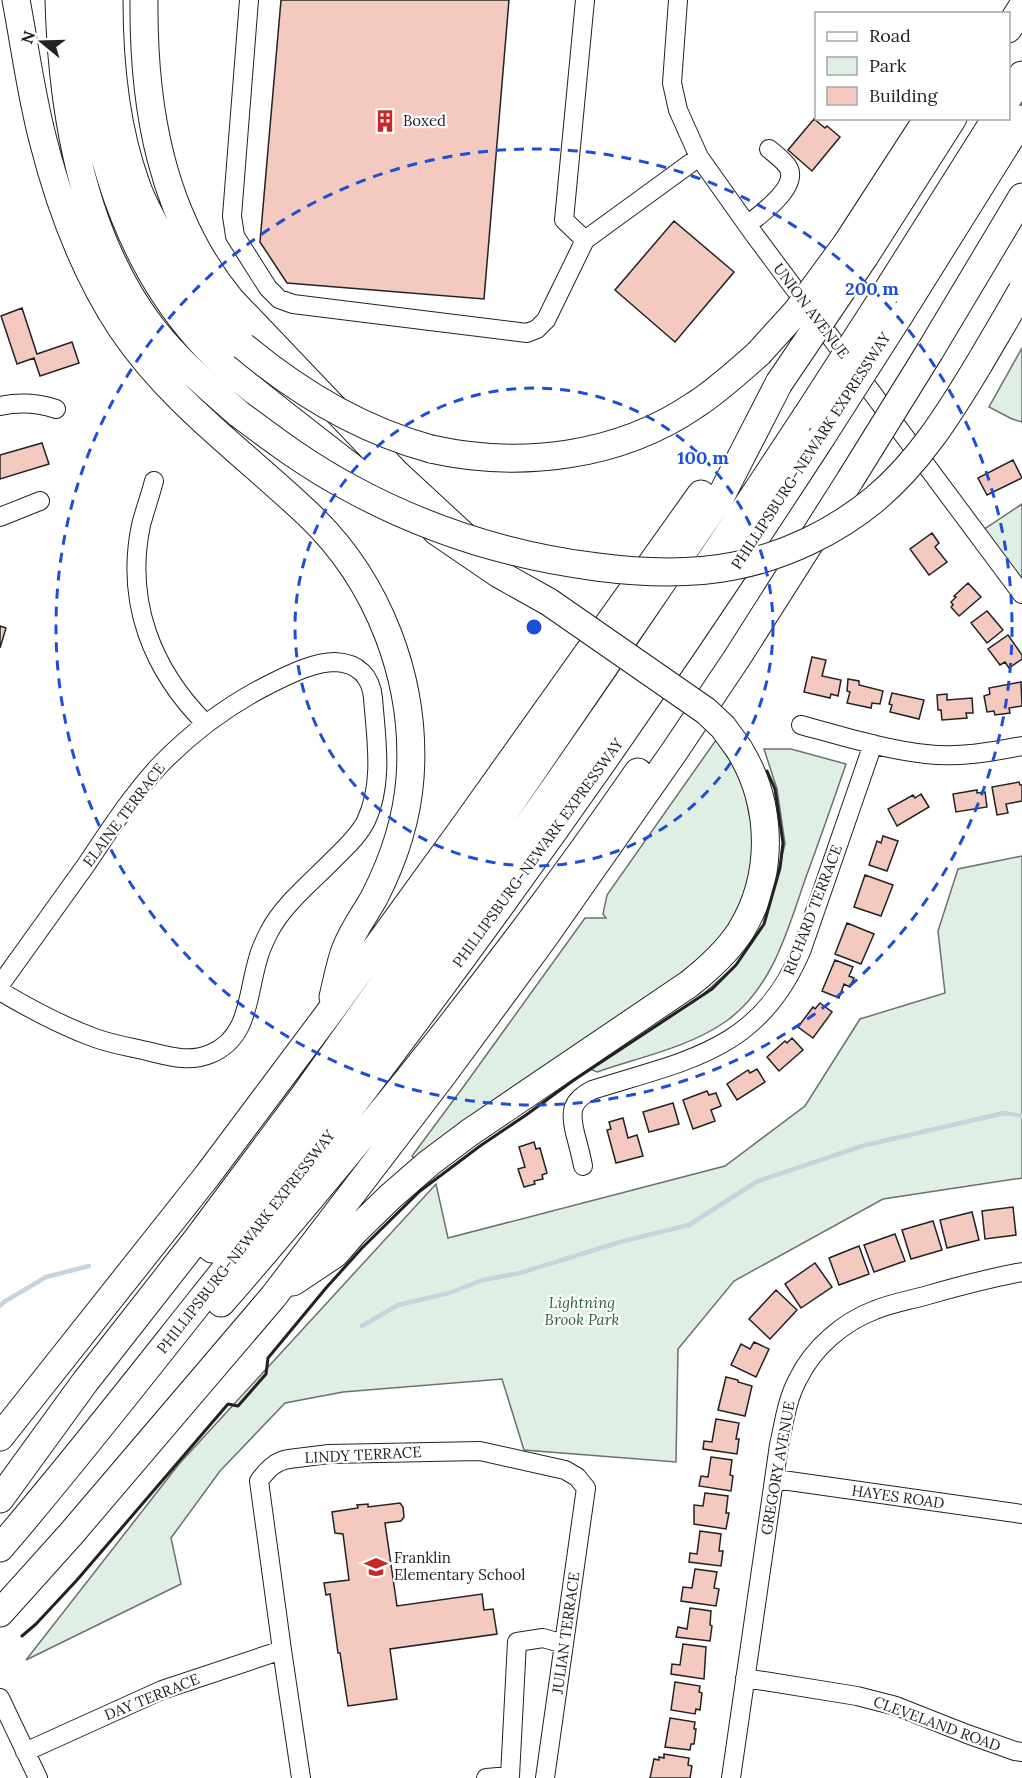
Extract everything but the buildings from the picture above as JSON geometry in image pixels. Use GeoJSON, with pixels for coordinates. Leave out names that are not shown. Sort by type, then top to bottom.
{"type":"FeatureCollection","features":[{"type":"Feature","properties":{"kind":"highway"},"geometry":{"type":"LineString","coordinates":[[16,0],[42,139],[59,195],[80,251],[105,302],[140,354],[158,375],[207,423],[310,516],[348,558],[377,609],[397,663],[403,688],[410,750],[410,778],[406,807],[399,837],[375,896],[346,947],[329,1013]]}},
{"type":"Feature","properties":{"kind":"highway"},"geometry":{"type":"LineString","coordinates":[[26,0],[26,51]]}},
{"type":"Feature","properties":{"kind":"highway"},"geometry":{"type":"LineString","coordinates":[[59,0],[63,70],[76,146],[93,211],[109,254],[127,290],[151,326],[164,343],[204,384],[283,447],[334,480],[404,514],[462,537],[526,555],[599,568],[657,572],[715,569],[767,558],[814,538],[860,511],[888,488],[911,464],[944,422],[1022,290]]}},
{"type":"Feature","properties":{"kind":"highway"},"geometry":{"type":"LineString","coordinates":[[84,0],[85,36],[94,102],[110,171],[138,248],[177,314],[199,340],[239,378],[354,469],[474,557],[549,602]]}},
{"type":"Feature","properties":{"kind":"highway"},"geometry":{"type":"LineString","coordinates":[[109,0],[112,68],[121,127],[136,186],[173,260],[191,289],[220,325],[285,379],[341,412],[392,436],[431,449],[471,456],[529,459],[557,456],[615,443],[670,420],[694,406],[759,352],[856,250],[952,120]]}},
{"type":"Feature","properties":{"kind":"highway"},"geometry":{"type":"LineString","coordinates":[[128,0],[127,56],[132,122],[138,158],[157,229]]}},
{"type":"Feature","properties":{"kind":"highway"},"geometry":{"type":"LineString","coordinates":[[144,0],[144,42],[148,93],[159,156],[184,228],[214,279],[250,320],[397,474],[454,527],[549,602],[706,711],[723,727],[739,748],[754,779],[761,798],[765,826],[765,854],[752,908],[739,933],[713,964],[689,984],[429,1163],[390,1196],[335,1254],[273,1297]]}},
{"type":"Feature","properties":{"kind":"highway"},"geometry":{"type":"LineString","coordinates":[[1010,21],[1022,7]]}},
{"type":"Feature","properties":{"kind":"highway"},"geometry":{"type":"LineString","coordinates":[[1010,26],[1022,7]]}},
{"type":"Feature","properties":{"kind":"highway"},"geometry":{"type":"LineString","coordinates":[[1010,95],[1022,75]]}},
{"type":"Feature","properties":{"kind":"highway","name":"PHILLIPSBURG-NEWARK EXPRESSWAY"},"geometry":{"type":"LineString","coordinates":[[0,1500],[110,1373],[223,1235],[349,1072],[561,778],[807,415],[892,305],[1022,119]]}},
{"type":"Feature","properties":{"kind":"highway"},"geometry":{"type":"LineString","coordinates":[[0,1500],[85,1382],[197,1239],[303,1097],[465,871],[720,498],[779,383],[856,250],[927,120]]}},
{"type":"Feature","properties":{"kind":"highway","name":"PHILLIPSBURG-NEWARK EXPRESSWAY"},"geometry":{"type":"LineString","coordinates":[[2,1545],[111,1413],[260,1225],[410,1029],[655,688],[821,438],[995,120]]}},
{"type":"Feature","properties":{"kind":"highway"},"geometry":{"type":"LineString","coordinates":[[0,1613],[71,1534],[273,1297],[394,1140],[543,939],[693,725],[799,561],[930,351],[1022,197]]}},
{"type":"Feature","properties":{"kind":"highway"},"geometry":{"type":"LineString","coordinates":[[0,1437],[207,1176],[329,1013],[494,786],[779,383]]}},
{"type":"Feature","properties":{"kind":"highway"},"geometry":{"type":"LineString","coordinates":[[2,1545],[134,1405],[350,1152],[525,928],[627,788],[698,683],[799,561]]}},
{"type":"Feature","properties":{"kind":"street"},"geometry":{"type":"LineString","coordinates":[[249,0],[233,227],[235,236],[268,288],[279,298],[293,304],[527,333],[537,329],[546,320],[585,240],[699,157]]}},
{"type":"Feature","properties":{"kind":"street"},"geometry":{"type":"LineString","coordinates":[[585,0],[564,220],[585,240]]}},
{"type":"Feature","properties":{"kind":"street","name":"UNION AVENUE"},"geometry":{"type":"LineString","coordinates":[[678,0],[672,71],[673,95],[684,126],[699,157],[747,225],[1022,594]]}},
{"type":"Feature","properties":{"kind":"street"},"geometry":{"type":"LineString","coordinates":[[747,225],[770,207],[790,179],[789,169],[769,148]]}},
{"type":"Feature","properties":{"kind":"street"},"geometry":{"type":"LineString","coordinates":[[0,406],[26,403],[56,409]]}},
{"type":"Feature","properties":{"kind":"street"},"geometry":{"type":"LineString","coordinates":[[154,481],[141,527],[138,548],[137,570],[141,613],[147,634],[165,674],[184,701],[206,724]]}},
{"type":"Feature","properties":{"kind":"street"},"geometry":{"type":"LineString","coordinates":[[0,517],[39,501]]}},
{"type":"Feature","properties":{"kind":"street","name":"ELAINE TERRACE"},"geometry":{"type":"LineString","coordinates":[[0,985],[134,796],[188,738],[219,714],[252,693],[325,662],[345,663],[361,671],[372,684],[378,762],[375,796],[366,821],[352,841],[286,908],[271,929],[258,958],[245,1016],[233,1038],[225,1047],[202,1057],[190,1059],[172,1057],[96,1038],[31,1010],[0,991]]}},
{"type":"Feature","properties":{"kind":"street"},"geometry":{"type":"LineString","coordinates":[[801,724],[873,744],[927,754],[983,753],[1022,746]]}},
{"type":"Feature","properties":{"kind":"street","name":"RICHARD TERRACE"},"geometry":{"type":"LineString","coordinates":[[583,1166],[572,1117],[579,1098],[592,1090],[719,1047],[755,1021],[782,990],[802,949],[873,744]]}},
{"type":"Feature","properties":{"kind":"street","name":"GREGORY AVENUE"},"geometry":{"type":"LineString","coordinates":[[731,1778],[784,1423],[791,1394],[805,1367],[835,1334],[860,1317],[888,1305],[975,1281],[1022,1272]]}},
{"type":"Feature","properties":{"kind":"street","name":"LINDY TERRACE"},"geometry":{"type":"LineString","coordinates":[[301,1778],[259,1481],[268,1468],[283,1460],[328,1454],[480,1451],[565,1470],[577,1477],[586,1488]]}},
{"type":"Feature","properties":{"kind":"street","name":"HAYES ROAD"},"geometry":{"type":"LineString","coordinates":[[775,1479],[1022,1514]]}},
{"type":"Feature","properties":{"kind":"street","name":"JULIAN TERRACE"},"geometry":{"type":"LineString","coordinates":[[545,1778],[586,1488]]}},
{"type":"Feature","properties":{"kind":"street"},"geometry":{"type":"LineString","coordinates":[[486,1778],[510,1776],[517,1642],[543,1638],[564,1644]]}},
{"type":"Feature","properties":{"kind":"street","name":"DAY TERRACE"},"geometry":{"type":"LineString","coordinates":[[25,1752],[162,1690],[282,1650]]}},
{"type":"Feature","properties":{"kind":"street","name":"CLEVELAND ROAD"},"geometry":{"type":"LineString","coordinates":[[745,1678],[857,1696],[896,1706],[967,1734],[1022,1752]]}},
{"type":"Feature","properties":{"kind":"street"},"geometry":{"type":"LineString","coordinates":[[0,1698],[38,1778]]}},
{"type":"Feature","properties":{"kind":"green space"},"geometry":{"type":"Polygon","coordinates":[[[1022,348],[1022,422],[989,407],[1022,348]]]}},
{"type":"Feature","properties":{"kind":"green space"},"geometry":{"type":"Polygon","coordinates":[[[1022,504],[1022,594],[977,534],[1022,504]]]}},
{"type":"Feature","properties":{"kind":"green space"},"geometry":{"type":"Polygon","coordinates":[[[716,740],[732,763],[744,787],[753,833],[752,864],[741,905],[720,940],[679,978],[414,1159],[412,1156],[585,918],[606,918],[603,914],[607,895],[716,740]]]}},
{"type":"Feature","properties":{"kind":"green space"},"geometry":{"type":"Polygon","coordinates":[[[764,749],[791,749],[846,764],[785,937],[767,975],[742,1008],[725,1022],[695,1039],[597,1072],[590,1069],[701,996],[736,965],[764,924],[785,844],[777,789],[764,749]]]}},
{"type":"Feature","properties":{"kind":"green space","name":"Lightning Brook Park"},"geometry":{"type":"Polygon","coordinates":[[[1022,856],[1022,1178],[883,1199],[734,1281],[678,1349],[676,1462],[524,1450],[502,1379],[343,1392],[285,1403],[220,1471],[171,1538],[181,1584],[26,1660],[179,1464],[436,1184],[448,1238],[725,1166],[805,1106],[860,1019],[945,993],[938,931],[958,869],[1022,856]]]}},
{"type":"Feature","properties":{"kind":"waterway"},"geometry":{"type":"LineString","coordinates":[[362,1326],[398,1305],[449,1293],[483,1280],[520,1273],[620,1242],[689,1225],[756,1182],[862,1146],[1004,1113],[1022,1116]]}},
{"type":"Feature","properties":{"kind":"waterway"},"geometry":{"type":"LineString","coordinates":[[0,1306],[46,1277],[89,1266]]}},
{"type":"Feature","properties":{"kind":"wall"},"geometry":{"type":"LineString","coordinates":[[22,1636],[77,1580],[228,1404],[238,1406],[266,1374],[268,1358],[326,1288],[362,1248],[420,1191],[574,1080],[712,989],[736,965],[764,924],[780,868],[783,843],[775,789],[767,771]]}},
{"type":"Feature","properties":{"kind":"place","name":"Boxed"},"geometry":{"type":"Point","coordinates":[385,121]}},
{"type":"Feature","properties":{"kind":"place","name":"Franklin Elementary School"},"geometry":{"type":"Point","coordinates":[376,1567]}}]}
